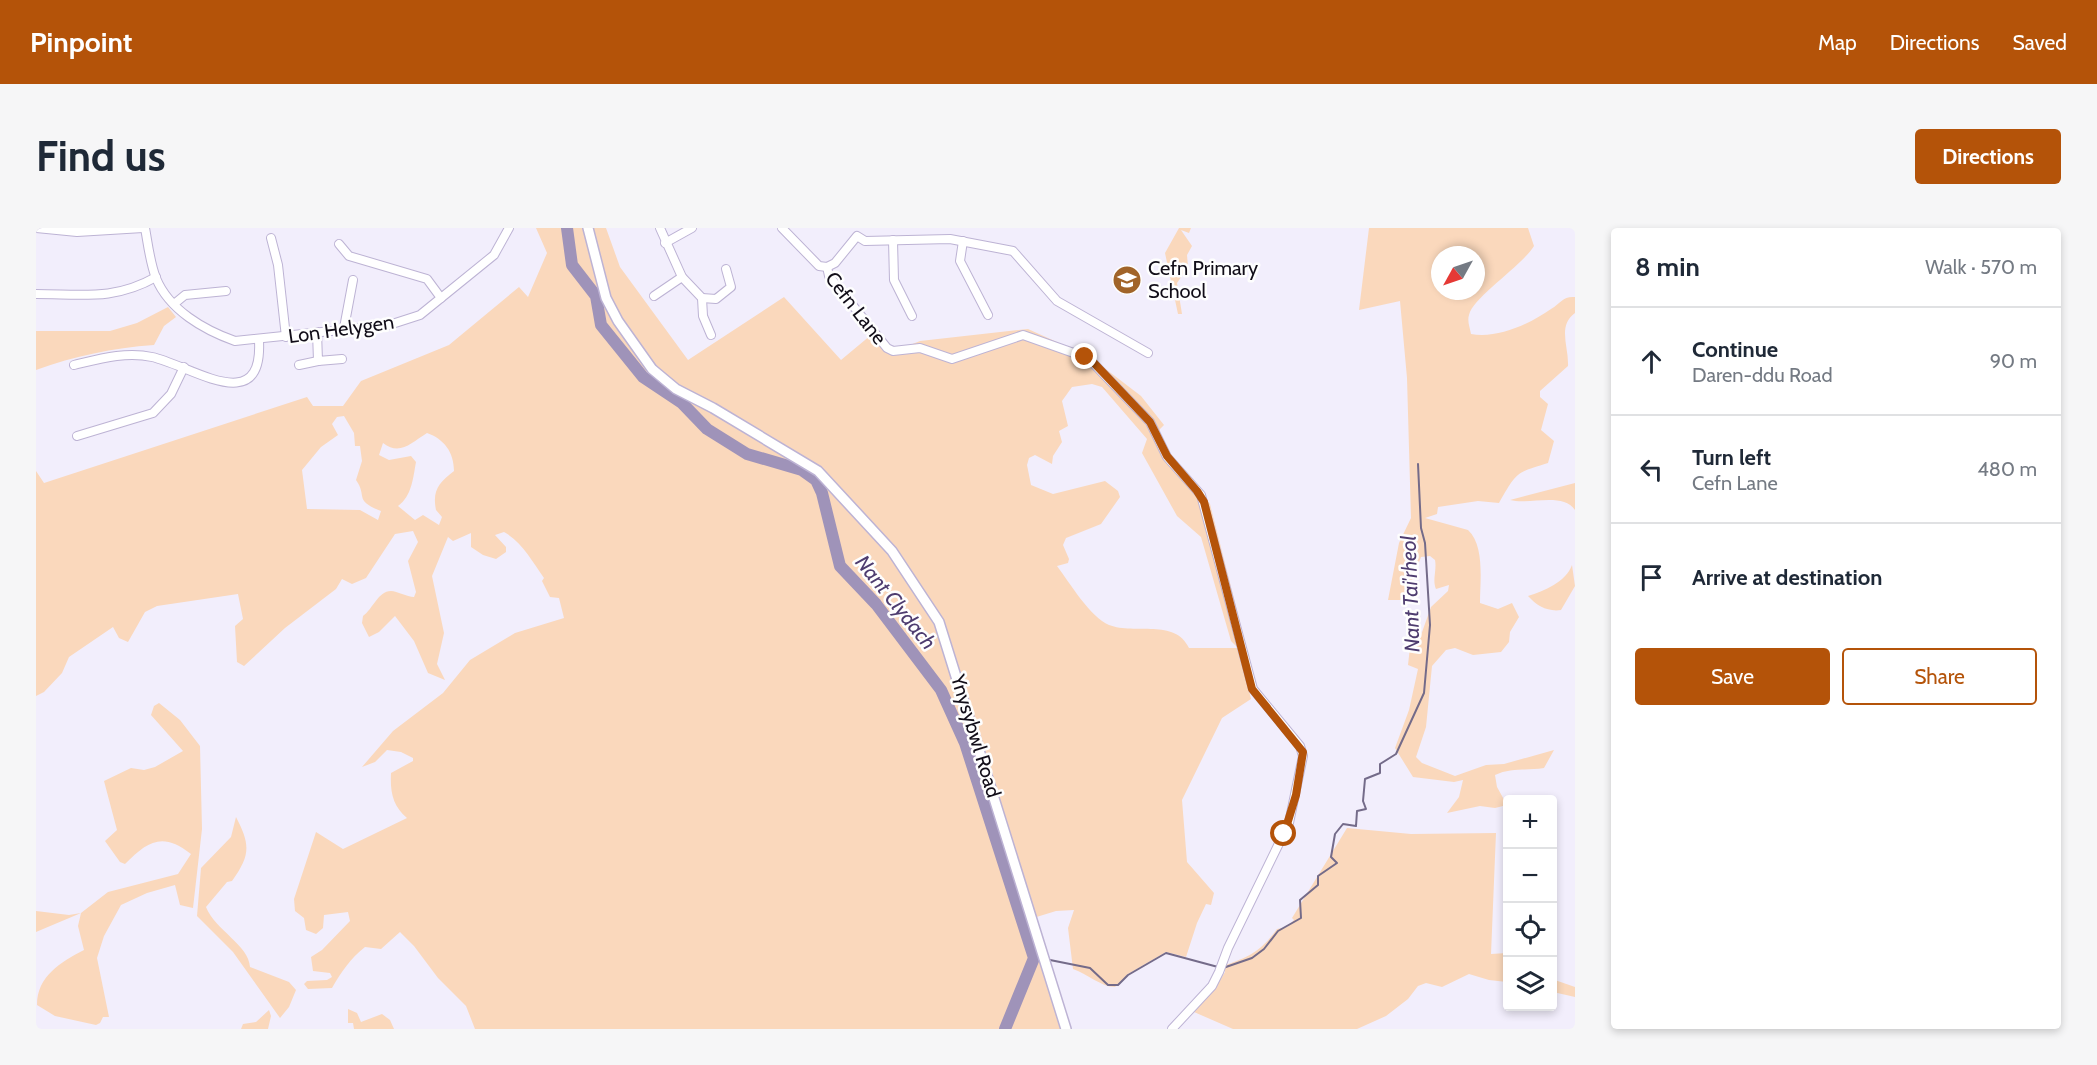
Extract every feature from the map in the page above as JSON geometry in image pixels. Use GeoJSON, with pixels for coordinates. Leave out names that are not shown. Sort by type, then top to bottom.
{"type":"FeatureCollection","features":[{"type":"Feature","properties":{"kind":"main road","name":"Ynysybwl Road"},"geometry":{"type":"LineString","coordinates":[[588,228],[606,298],[622,328],[652,369],[676,389],[818,471],[892,551],[939,622],[1066,1029]]}},
{"type":"Feature","properties":{"kind":"street"},"geometry":{"type":"LineString","coordinates":[[36,228],[77,232],[144,228],[156,277],[174,304],[185,295],[226,291]]}},
{"type":"Feature","properties":{"kind":"street","name":"Lon Helygen"},"geometry":{"type":"LineString","coordinates":[[174,304],[213,333],[235,341],[389,325],[420,315],[494,255],[509,228]]}},
{"type":"Feature","properties":{"kind":"street"},"geometry":{"type":"LineString","coordinates":[[660,228],[682,278],[702,298],[716,299],[731,287],[726,269]]}},
{"type":"Feature","properties":{"kind":"street"},"geometry":{"type":"LineString","coordinates":[[665,243],[692,228]]}},
{"type":"Feature","properties":{"kind":"street"},"geometry":{"type":"LineString","coordinates":[[903,228],[903,239]]}},
{"type":"Feature","properties":{"kind":"street","name":"Cefn Lane"},"geometry":{"type":"LineString","coordinates":[[783,229],[819,266],[827,267],[829,276],[887,348],[893,351],[920,348],[952,359],[1023,335],[1094,363],[1150,422],[1167,456],[1201,495],[1252,689],[1303,752],[1296,795],[1288,823],[1228,948],[1219,972],[1212,986],[1172,1029]]}},
{"type":"Feature","properties":{"kind":"street"},"geometry":{"type":"LineString","coordinates":[[827,267],[835,263],[859,232],[866,241],[903,239],[963,241],[1013,251],[1057,301],[1148,353]]}},
{"type":"Feature","properties":{"kind":"street"},"geometry":{"type":"LineString","coordinates":[[272,238],[278,265],[286,337]]}},
{"type":"Feature","properties":{"kind":"street"},"geometry":{"type":"LineString","coordinates":[[893,240],[894,280],[912,316]]}},
{"type":"Feature","properties":{"kind":"street"},"geometry":{"type":"LineString","coordinates":[[963,241],[960,261],[988,315]]}},
{"type":"Feature","properties":{"kind":"street"},"geometry":{"type":"LineString","coordinates":[[339,244],[349,256],[427,279],[441,298]]}},
{"type":"Feature","properties":{"kind":"street"},"geometry":{"type":"LineString","coordinates":[[36,294],[106,295],[137,288],[156,277]]}},
{"type":"Feature","properties":{"kind":"street"},"geometry":{"type":"LineString","coordinates":[[656,292],[682,278]]}},
{"type":"Feature","properties":{"kind":"street"},"geometry":{"type":"LineString","coordinates":[[344,328],[353,279]]}},
{"type":"Feature","properties":{"kind":"street"},"geometry":{"type":"LineString","coordinates":[[702,298],[703,316],[711,335]]}},
{"type":"Feature","properties":{"kind":"street"},"geometry":{"type":"LineString","coordinates":[[316,332],[318,361]]}},
{"type":"Feature","properties":{"kind":"street"},"geometry":{"type":"LineString","coordinates":[[74,365],[115,355],[150,356],[222,383],[240,382],[254,374],[260,356],[260,340]]}},
{"type":"Feature","properties":{"kind":"street"},"geometry":{"type":"LineString","coordinates":[[299,365],[342,359]]}},
{"type":"Feature","properties":{"kind":"street"},"geometry":{"type":"LineString","coordinates":[[77,436],[153,413],[171,394],[184,367]]}},
{"type":"Feature","properties":{"kind":"shaded area"},"geometry":{"type":"Polygon","coordinates":[[[536,228],[606,228],[620,267],[688,360],[784,297],[841,360],[871,335],[895,351],[920,341],[1028,329],[1090,357],[1141,396],[1164,425],[1159,430],[1165,446],[1210,504],[1246,646],[1239,648],[1251,699],[1222,718],[1182,800],[1187,862],[1214,893],[1211,905],[1206,904],[1197,923],[1186,957],[1166,952],[1128,974],[1115,987],[1110,986],[1073,969],[1068,928],[1074,910],[1056,911],[1030,919],[1061,1029],[475,1029],[466,1006],[438,978],[414,946],[400,932],[381,949],[365,947],[355,956],[332,988],[308,989],[304,984],[307,981],[327,980],[332,977],[330,973],[313,971],[311,957],[322,950],[350,921],[348,912],[324,915],[323,928],[316,934],[306,930],[304,918],[295,911],[294,899],[316,832],[343,849],[407,818],[398,809],[393,798],[391,773],[413,761],[413,758],[401,752],[387,750],[375,762],[362,767],[393,731],[443,693],[470,660],[515,633],[564,618],[559,598],[550,597],[542,581],[544,578],[531,559],[516,541],[504,532],[495,535],[506,547],[506,552],[496,559],[483,555],[471,547],[471,533],[453,541],[448,537],[432,576],[444,633],[437,664],[445,680],[428,673],[414,641],[395,616],[379,632],[369,637],[362,623],[363,616],[386,592],[393,591],[414,597],[416,592],[408,561],[418,542],[413,531],[395,534],[366,578],[352,584],[342,579],[336,589],[285,628],[244,666],[237,662],[235,626],[243,619],[238,594],[157,606],[145,612],[128,642],[119,638],[113,627],[69,657],[62,673],[44,692],[36,696],[36,471],[44,483],[307,397],[313,406],[343,406],[361,381],[449,345],[519,287],[528,297],[547,253],[536,228]],[[1092,384],[1072,387],[1062,401],[1068,426],[1059,431],[1062,442],[1053,456],[1052,464],[1035,455],[1029,458],[1027,465],[1031,485],[1053,494],[1105,481],[1118,491],[1120,497],[1101,524],[1066,538],[1063,545],[1069,559],[1068,563],[1057,566],[1095,615],[1109,625],[1130,629],[1164,630],[1183,639],[1189,648],[1238,648],[1231,641],[1201,537],[1177,516],[1142,453],[1147,439],[1102,387],[1092,384]],[[344,416],[337,417],[332,424],[338,435],[321,447],[302,470],[307,509],[360,510],[378,520],[381,511],[364,501],[356,480],[362,461],[360,446],[355,446],[354,433],[344,416]],[[427,433],[411,444],[395,448],[383,443],[379,455],[389,460],[411,456],[416,462],[413,480],[409,492],[398,506],[415,520],[423,515],[439,525],[442,517],[436,510],[435,497],[441,483],[454,471],[450,452],[443,443],[427,433]]]}},
{"type":"Feature","properties":{"kind":"shaded area"},"geometry":{"type":"Polygon","coordinates":[[[1179,228],[1191,228],[1189,233],[1181,230],[1192,246],[1187,255],[1188,267],[1177,283],[1182,314],[1178,314],[1165,253],[1179,228]]]}},
{"type":"Feature","properties":{"kind":"shaded area"},"geometry":{"type":"Polygon","coordinates":[[[1369,228],[1528,228],[1534,246],[1485,294],[1485,246],[1431,246],[1431,300],[1478,300],[1468,317],[1471,334],[1492,334],[1513,329],[1543,315],[1565,299],[1575,297],[1575,313],[1566,324],[1565,330],[1568,366],[1540,391],[1540,397],[1548,404],[1541,430],[1554,441],[1548,463],[1518,475],[1499,503],[1478,501],[1438,507],[1437,514],[1425,518],[1468,530],[1477,545],[1479,554],[1480,603],[1498,609],[1512,603],[1519,617],[1510,632],[1509,642],[1501,652],[1473,655],[1455,648],[1446,650],[1432,666],[1426,727],[1416,757],[1422,763],[1455,776],[1486,765],[1504,764],[1554,750],[1544,768],[1513,770],[1495,775],[1497,787],[1503,798],[1503,806],[1495,808],[1480,806],[1447,813],[1459,797],[1463,780],[1454,782],[1413,777],[1395,748],[1409,710],[1418,669],[1408,665],[1410,647],[1421,635],[1431,607],[1448,591],[1449,585],[1436,589],[1435,560],[1430,556],[1421,557],[1401,600],[1388,600],[1399,543],[1411,518],[1407,378],[1400,301],[1359,310],[1369,228]]]}},
{"type":"Feature","properties":{"kind":"shaded area"},"geometry":{"type":"Polygon","coordinates":[[[168,307],[176,317],[164,326],[154,345],[94,353],[36,370],[36,331],[110,331],[137,323],[168,307]]]}},
{"type":"Feature","properties":{"kind":"shaded area"},"geometry":{"type":"Polygon","coordinates":[[[1575,483],[1575,510],[1570,505],[1554,500],[1510,500],[1575,483]]]}},
{"type":"Feature","properties":{"kind":"shaded area"},"geometry":{"type":"Polygon","coordinates":[[[1572,565],[1575,586],[1561,610],[1543,607],[1528,596],[1560,581],[1572,565]]]}},
{"type":"Feature","properties":{"kind":"shaded area"},"geometry":{"type":"Polygon","coordinates":[[[159,703],[180,720],[200,746],[202,829],[193,908],[180,905],[175,885],[147,893],[121,905],[104,936],[97,958],[109,1017],[103,1017],[96,1025],[55,1016],[37,1005],[41,986],[46,978],[59,965],[84,950],[78,926],[81,913],[108,892],[178,874],[191,854],[172,843],[155,842],[141,850],[125,864],[120,862],[105,841],[117,830],[104,781],[131,768],[144,770],[155,767],[183,751],[151,715],[154,706],[159,703]]]}},
{"type":"Feature","properties":{"kind":"shaded area"},"geometry":{"type":"Polygon","coordinates":[[[236,817],[246,842],[243,864],[232,881],[227,882],[206,907],[210,915],[244,952],[250,967],[289,982],[296,990],[289,1007],[280,1018],[233,952],[197,916],[201,868],[231,837],[236,817]]]}},
{"type":"Feature","properties":{"kind":"shaded area"},"geometry":{"type":"Polygon","coordinates":[[[1347,828],[1411,834],[1496,833],[1491,954],[1503,953],[1503,982],[1469,974],[1442,987],[1426,983],[1418,986],[1408,999],[1386,1016],[1357,1029],[1233,1029],[1194,1012],[1216,987],[1225,972],[1223,966],[1253,953],[1265,944],[1277,929],[1287,927],[1294,920],[1292,918],[1347,828]]]}},
{"type":"Feature","properties":{"kind":"shaded area"},"geometry":{"type":"Polygon","coordinates":[[[36,911],[69,915],[81,913],[36,932],[36,911]]]}},
{"type":"Feature","properties":{"kind":"shaded area"},"geometry":{"type":"Polygon","coordinates":[[[1557,981],[1575,987],[1575,997],[1557,993],[1557,981]]]}},
{"type":"Feature","properties":{"kind":"shaded area"},"geometry":{"type":"Polygon","coordinates":[[[348,1009],[357,1013],[361,1022],[382,1014],[390,1020],[394,1029],[354,1029],[353,1023],[348,1023],[348,1009]]]}},
{"type":"Feature","properties":{"kind":"shaded area"},"geometry":{"type":"Polygon","coordinates":[[[269,1010],[271,1016],[268,1029],[241,1029],[243,1024],[256,1022],[269,1010]]]}},
{"type":"Feature","properties":{"kind":"waterway","name":"Nant Clydach"},"geometry":{"type":"LineString","coordinates":[[567,228],[572,265],[596,296],[601,325],[643,377],[682,403],[707,429],[747,454],[802,470],[816,480],[822,493],[840,566],[876,604],[941,690],[965,743],[1034,958],[1005,1029]]}},
{"type":"Feature","properties":{"kind":"waterway","name":"Nant Tai'rheol"},"geometry":{"type":"LineString","coordinates":[[1223,968],[1252,958],[1264,949],[1278,931],[1301,918],[1300,900],[1318,885],[1318,876],[1337,863],[1331,857],[1335,834],[1343,824],[1356,826],[1357,811],[1366,809],[1363,801],[1365,779],[1380,773],[1380,764],[1396,754],[1424,693],[1430,625],[1418,464]]}},
{"type":"Feature","properties":{"kind":"waterway","name":"Nant Tai'rheol"},"geometry":{"type":"LineString","coordinates":[[1050,960],[1090,968],[1108,985],[1118,985],[1128,975],[1166,953],[1218,967]]}},
{"type":"Feature","properties":{"kind":"place","name":"Cefn Primary School"},"geometry":{"type":"Point","coordinates":[1127,280]}},
{"type":"Feature","properties":{"kind":"route"},"geometry":{"type":"LineString","coordinates":[[1085,357],[1094,363],[1150,422],[1167,456],[1201,495],[1204,502],[1252,689],[1303,752],[1296,795],[1284,834]]}}]}
